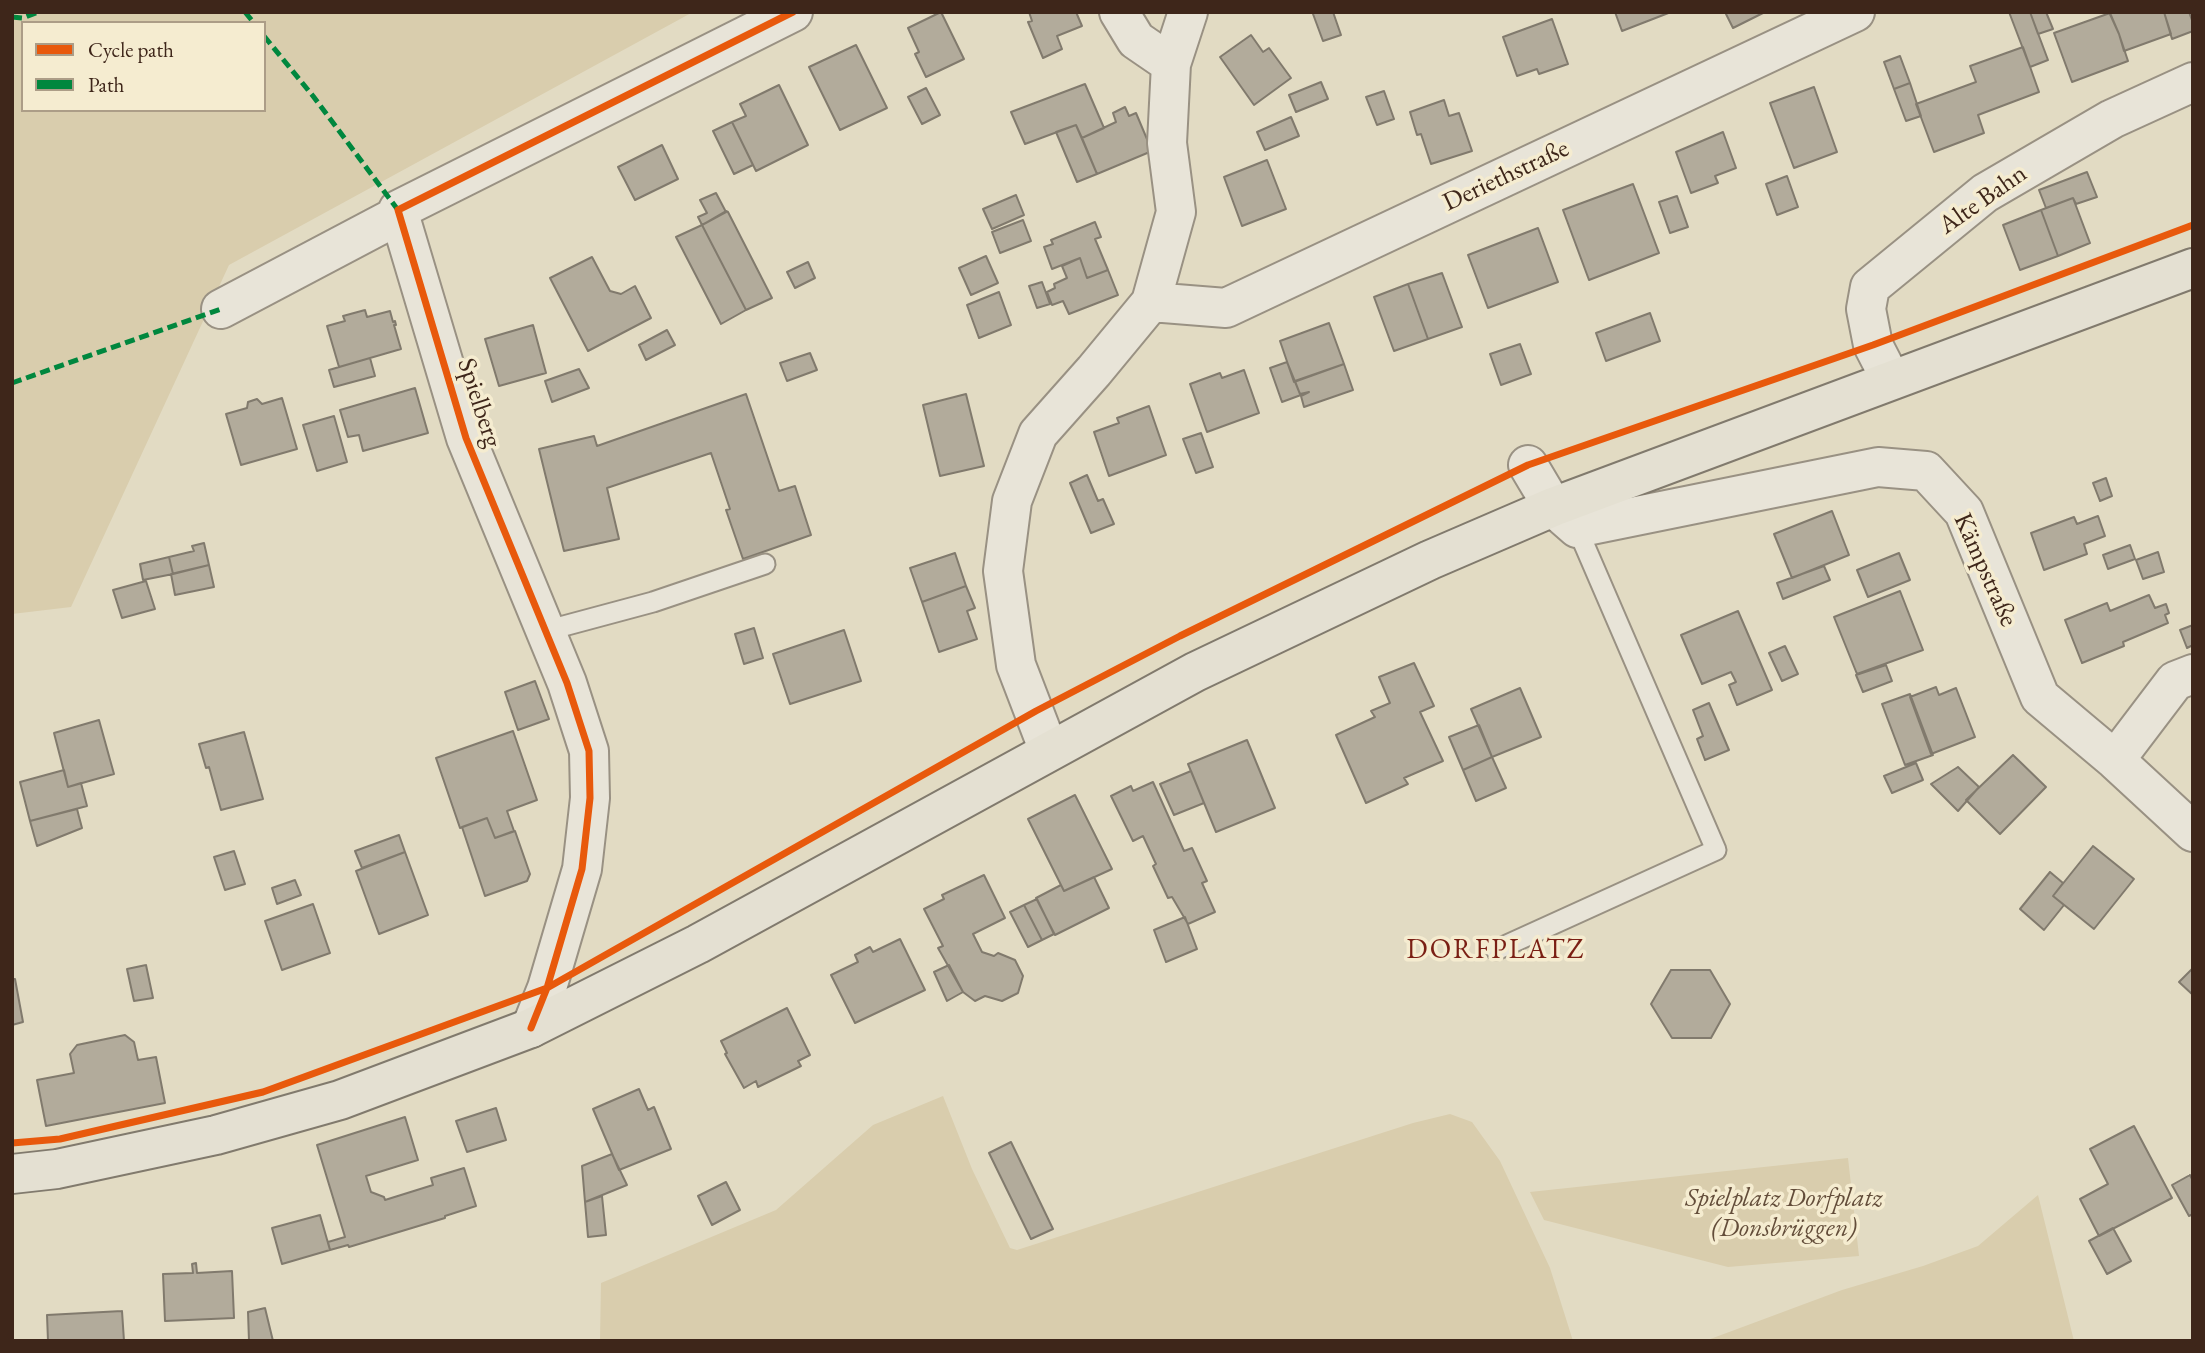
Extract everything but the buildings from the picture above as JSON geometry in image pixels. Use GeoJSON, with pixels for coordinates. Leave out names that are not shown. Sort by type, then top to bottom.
{"type":"FeatureCollection","features":[{"type":"Feature","properties":{"kind":"main road"},"geometry":{"type":"LineString","coordinates":[[12,1174],[57,1169],[229,1132],[340,1100],[531,1028],[698,944],[1195,672],[1430,560],[1565,518],[1891,380],[2193,268]]}},
{"type":"Feature","properties":{"kind":"street"},"geometry":{"type":"LineString","coordinates":[[221,309],[400,215],[398,210],[793,12]]}},
{"type":"Feature","properties":{"kind":"street"},"geometry":{"type":"LineString","coordinates":[[1119,12],[1136,40],[1171,64]]}},
{"type":"Feature","properties":{"kind":"street"},"geometry":{"type":"LineString","coordinates":[[1049,751],[1036,711],[1016,665],[1003,571],[1013,501],[1038,434],[1151,302],[1176,212],[1167,143],[1171,64],[1188,12]]}},
{"type":"Feature","properties":{"kind":"street","name":"Deriethstraße"},"geometry":{"type":"LineString","coordinates":[[1151,302],[1226,308],[1855,12]]}},
{"type":"Feature","properties":{"kind":"street","name":"Alte Bahn"},"geometry":{"type":"LineString","coordinates":[[1891,380],[1873,345],[1866,309],[1870,287],[1984,193],[2112,119],[2193,82]]}},
{"type":"Feature","properties":{"kind":"street","name":"Spielberg"},"geometry":{"type":"LineString","coordinates":[[400,215],[466,438],[566,682],[589,751],[590,798],[582,869],[547,988],[531,1028]]}},
{"type":"Feature","properties":{"kind":"street"},"geometry":{"type":"LineString","coordinates":[[1528,465],[1565,518]]}},
{"type":"Feature","properties":{"kind":"street","name":"Kämpstraße"},"geometry":{"type":"LineString","coordinates":[[1565,518],[1878,467],[1926,471],[1964,512],[2040,697],[2115,760],[2193,832]]}},
{"type":"Feature","properties":{"kind":"street"},"geometry":{"type":"LineString","coordinates":[[2115,760],[2175,681],[2193,674]]}},
{"type":"Feature","properties":{"kind":"lane"},"geometry":{"type":"LineString","coordinates":[[1496,950],[1716,850],[1565,518]]}},
{"type":"Feature","properties":{"kind":"lane"},"geometry":{"type":"LineString","coordinates":[[545,631],[653,602],[765,564]]}},
{"type":"Feature","properties":{"kind":"green space"},"geometry":{"type":"Polygon","coordinates":[[[12,12],[693,12],[229,265],[71,607],[12,614],[12,12]]]}},
{"type":"Feature","properties":{"kind":"green space"},"geometry":{"type":"Polygon","coordinates":[[[943,1096],[972,1169],[1010,1248],[1017,1250],[1413,1123],[1450,1114],[1472,1122],[1500,1161],[1550,1268],[1573,1341],[600,1341],[601,1283],[776,1210],[873,1125],[943,1096]]]}},
{"type":"Feature","properties":{"kind":"green space","name":"Spielplatz Dorfplatz (Donsbrüggen)"},"geometry":{"type":"Polygon","coordinates":[[[1848,1158],[1859,1256],[1728,1267],[1544,1220],[1530,1192],[1848,1158]]]}},
{"type":"Feature","properties":{"kind":"green space"},"geometry":{"type":"Polygon","coordinates":[[[2038,1195],[2074,1341],[1705,1341],[1842,1290],[1978,1246],[2038,1195]]]}},
{"type":"Feature","properties":{"kind":"marked path"},"geometry":{"type":"LineString","coordinates":[[12,17],[23,18],[38,12]]}},
{"type":"Feature","properties":{"kind":"marked path"},"geometry":{"type":"LineString","coordinates":[[245,12],[252,21]]}},
{"type":"Feature","properties":{"kind":"marked path"},"geometry":{"type":"LineString","coordinates":[[266,38],[313,96],[398,210]]}},
{"type":"Feature","properties":{"kind":"marked path"},"geometry":{"type":"LineString","coordinates":[[12,383],[221,309]]}},
{"type":"Feature","properties":{"kind":"cycle path"},"geometry":{"type":"LineString","coordinates":[[531,1028],[547,988],[582,869],[590,798],[589,751],[567,683],[466,438],[398,210],[793,12]]}},
{"type":"Feature","properties":{"kind":"cycle path"},"geometry":{"type":"LineString","coordinates":[[12,1143],[60,1139],[263,1092],[547,988],[1036,711],[1180,636],[1528,465],[1873,345],[2193,225]]}},
{"type":"Feature","properties":{"kind":"district","name":"DORFPLATZ"},"geometry":{"type":"Point","coordinates":[1496,950]}}]}
